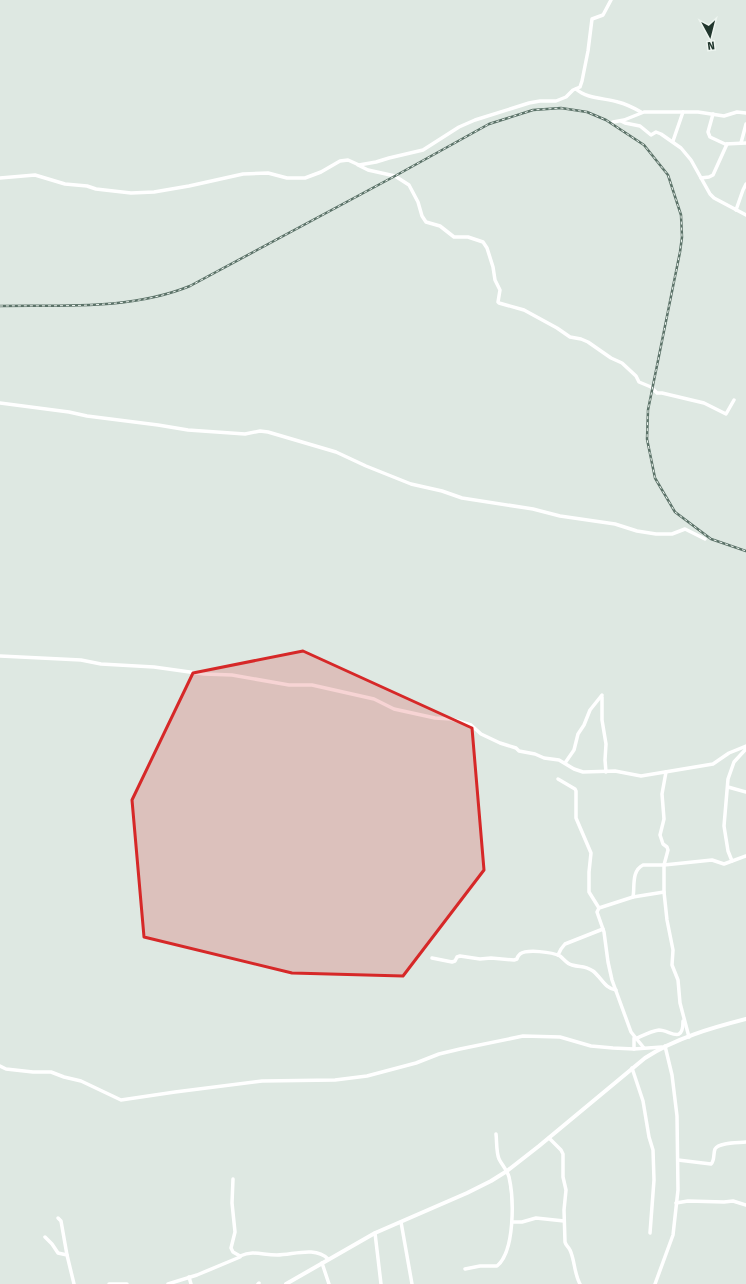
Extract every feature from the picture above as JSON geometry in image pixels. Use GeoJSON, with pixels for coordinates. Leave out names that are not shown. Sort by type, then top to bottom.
{"type":"FeatureCollection","features":[{"type":"Feature","properties":{"kind":"street"},"geometry":{"type":"LineString","coordinates":[[358,166],[424,150],[459,127],[532,102],[556,101],[580,87],[590,38],[592,19],[603,14],[611,0]]}},
{"type":"Feature","properties":{"kind":"street"},"geometry":{"type":"LineString","coordinates":[[576,89],[588,95],[626,104],[641,112]]}},
{"type":"Feature","properties":{"kind":"street"},"geometry":{"type":"LineString","coordinates":[[613,122],[621,121],[641,112],[698,112],[724,116],[737,112],[746,112]]}},
{"type":"Feature","properties":{"kind":"street"},"geometry":{"type":"LineString","coordinates":[[673,141],[683,112]]}},
{"type":"Feature","properties":{"kind":"street"},"geometry":{"type":"LineString","coordinates":[[713,114],[708,134],[712,138],[724,144],[746,143]]}},
{"type":"Feature","properties":{"kind":"street"},"geometry":{"type":"LineString","coordinates":[[621,121],[640,126],[650,135],[656,132],[673,141],[688,156],[708,191],[714,198],[746,215]]}},
{"type":"Feature","properties":{"kind":"street"},"geometry":{"type":"LineString","coordinates":[[741,143],[746,124]]}},
{"type":"Feature","properties":{"kind":"street"},"geometry":{"type":"LineString","coordinates":[[701,178],[709,177],[713,174],[728,144]]}},
{"type":"Feature","properties":{"kind":"street"},"geometry":{"type":"LineString","coordinates":[[0,178],[35,175],[62,183],[87,186],[96,189],[125,193],[144,193],[189,186],[244,174],[268,173],[287,178],[305,178],[319,174],[333,164],[348,160],[371,171],[395,176],[409,185],[417,200],[422,217],[426,222],[440,226],[454,237],[470,238],[483,242],[487,248],[493,267],[495,280],[500,290],[499,303],[524,310],[570,337],[582,339],[588,342],[622,363],[636,376],[640,382],[651,388],[657,394],[662,393],[704,403],[726,414],[734,400]]}},
{"type":"Feature","properties":{"kind":"street"},"geometry":{"type":"LineString","coordinates":[[736,210],[742,190],[746,184]]}},
{"type":"Feature","properties":{"kind":"street"},"geometry":{"type":"LineString","coordinates":[[0,403],[66,411],[87,416],[188,430],[245,434],[260,431],[268,432],[336,452],[410,484],[442,491],[462,498],[533,509],[570,519],[615,524],[637,531],[656,534],[672,534],[685,529],[705,539]]}},
{"type":"Feature","properties":{"kind":"street"},"geometry":{"type":"LineString","coordinates":[[0,656],[81,660],[101,664],[154,667],[204,674],[232,675],[289,685],[312,685],[374,699],[394,708],[435,718],[451,719],[472,726],[481,734],[500,743],[516,748],[519,751],[544,758],[559,760],[583,772],[619,772],[641,776],[713,764],[737,748],[746,747]]}},
{"type":"Feature","properties":{"kind":"street"},"geometry":{"type":"LineString","coordinates":[[565,763],[574,750],[578,734],[584,725],[590,710],[602,696],[602,720],[606,744],[606,772]]}},
{"type":"Feature","properties":{"kind":"street"},"geometry":{"type":"LineString","coordinates":[[732,861],[728,851],[724,826],[728,787],[731,767],[736,758],[746,747]]}},
{"type":"Feature","properties":{"kind":"street"},"geometry":{"type":"LineString","coordinates":[[666,772],[662,794],[664,819],[660,835],[662,842],[668,850],[664,865],[664,892],[667,920],[673,950],[672,965],[679,985],[679,998],[689,1037]]}},
{"type":"Feature","properties":{"kind":"street"},"geometry":{"type":"LineString","coordinates":[[558,779],[576,791],[576,818],[591,853],[589,892],[599,908],[597,912],[603,929],[608,962],[616,990],[631,1032],[635,1039],[644,1048]]}},
{"type":"Feature","properties":{"kind":"street"},"geometry":{"type":"LineString","coordinates":[[728,787],[746,792]]}},
{"type":"Feature","properties":{"kind":"street"},"geometry":{"type":"LineString","coordinates":[[633,897],[634,880],[640,866],[645,864],[684,864],[708,860],[715,860],[724,864],[746,856]]}},
{"type":"Feature","properties":{"kind":"street"},"geometry":{"type":"LineString","coordinates":[[599,908],[633,897],[664,892]]}},
{"type":"Feature","properties":{"kind":"street"},"geometry":{"type":"LineString","coordinates":[[558,955],[566,944],[603,929]]}},
{"type":"Feature","properties":{"kind":"street"},"geometry":{"type":"LineString","coordinates":[[432,958],[454,962],[457,957],[460,956],[480,959],[491,958],[514,960],[517,959],[520,954],[542,952],[558,955],[570,964],[582,965],[590,969],[597,974],[609,988],[616,990]]}},
{"type":"Feature","properties":{"kind":"street"},"geometry":{"type":"LineString","coordinates":[[635,1039],[656,1031],[664,1031],[673,1035],[678,1034],[683,1028],[684,1018]]}},
{"type":"Feature","properties":{"kind":"street"},"geometry":{"type":"LineString","coordinates":[[0,1066],[6,1069],[51,1072],[81,1081],[121,1100],[262,1081],[334,1080],[367,1076],[416,1063],[454,1050],[523,1036],[560,1037],[591,1046],[634,1049],[664,1046],[746,1019]]}},
{"type":"Feature","properties":{"kind":"street"},"geometry":{"type":"LineString","coordinates":[[634,1049],[635,1039]]}},
{"type":"Feature","properties":{"kind":"street"},"geometry":{"type":"LineString","coordinates":[[286,1284],[375,1233],[481,1187],[507,1171],[549,1138],[632,1068],[664,1046]]}},
{"type":"Feature","properties":{"kind":"street"},"geometry":{"type":"LineString","coordinates":[[655,1284],[673,1235],[678,1160],[675,1094],[664,1046]]}},
{"type":"Feature","properties":{"kind":"street"},"geometry":{"type":"LineString","coordinates":[[632,1068],[642,1097],[649,1137],[653,1150],[654,1180],[650,1233]]}},
{"type":"Feature","properties":{"kind":"street"},"geometry":{"type":"LineString","coordinates":[[465,1269],[480,1266],[499,1266],[506,1254],[512,1222],[510,1186],[507,1171],[498,1155],[496,1134]]}},
{"type":"Feature","properties":{"kind":"street"},"geometry":{"type":"LineString","coordinates":[[549,1138],[563,1154],[563,1177],[566,1190],[564,1221],[565,1244],[570,1250],[580,1284]]}},
{"type":"Feature","properties":{"kind":"street"},"geometry":{"type":"LineString","coordinates":[[678,1160],[711,1164],[713,1162],[715,1149],[717,1147],[723,1144],[746,1142]]}},
{"type":"Feature","properties":{"kind":"street"},"geometry":{"type":"LineString","coordinates":[[233,1179],[232,1208],[235,1232],[231,1248],[234,1253],[240,1256]]}},
{"type":"Feature","properties":{"kind":"street"},"geometry":{"type":"LineString","coordinates":[[676,1203],[688,1201],[733,1201],[746,1205]]}},
{"type":"Feature","properties":{"kind":"street"},"geometry":{"type":"LineString","coordinates":[[58,1218],[61,1221],[74,1284]]}},
{"type":"Feature","properties":{"kind":"street"},"geometry":{"type":"LineString","coordinates":[[512,1222],[526,1221],[536,1218],[564,1221]]}},
{"type":"Feature","properties":{"kind":"street"},"geometry":{"type":"LineString","coordinates":[[401,1222],[412,1284]]}},
{"type":"Feature","properties":{"kind":"street"},"geometry":{"type":"LineString","coordinates":[[375,1233],[381,1284]]}},
{"type":"Feature","properties":{"kind":"street"},"geometry":{"type":"LineString","coordinates":[[45,1237],[58,1253],[67,1255]]}},
{"type":"Feature","properties":{"kind":"street"},"geometry":{"type":"LineString","coordinates":[[168,1284],[197,1275],[252,1252],[278,1255],[296,1253],[322,1254],[328,1260]]}},
{"type":"Feature","properties":{"kind":"street"},"geometry":{"type":"LineString","coordinates":[[322,1263],[329,1284]]}},
{"type":"Feature","properties":{"kind":"street"},"geometry":{"type":"LineString","coordinates":[[189,1277],[192,1284]]}},
{"type":"Feature","properties":{"kind":"street"},"geometry":{"type":"LineString","coordinates":[[109,1284],[127,1284]]}},
{"type":"Feature","properties":{"kind":"highlighted area"},"geometry":{"type":"Polygon","coordinates":[[[303,651],[472,728],[484,870],[403,976],[292,973],[144,937],[132,800],[193,673],[303,651]]]}},
{"type":"Feature","properties":{"kind":"railway"},"geometry":{"type":"LineString","coordinates":[[0,306],[96,305],[121,303],[167,294],[190,286],[489,124],[533,110],[561,108],[587,112],[606,120],[644,145],[668,175],[681,215],[682,237],[680,252],[648,410],[647,439],[655,478],[675,512],[711,539],[746,551]]}}]}
